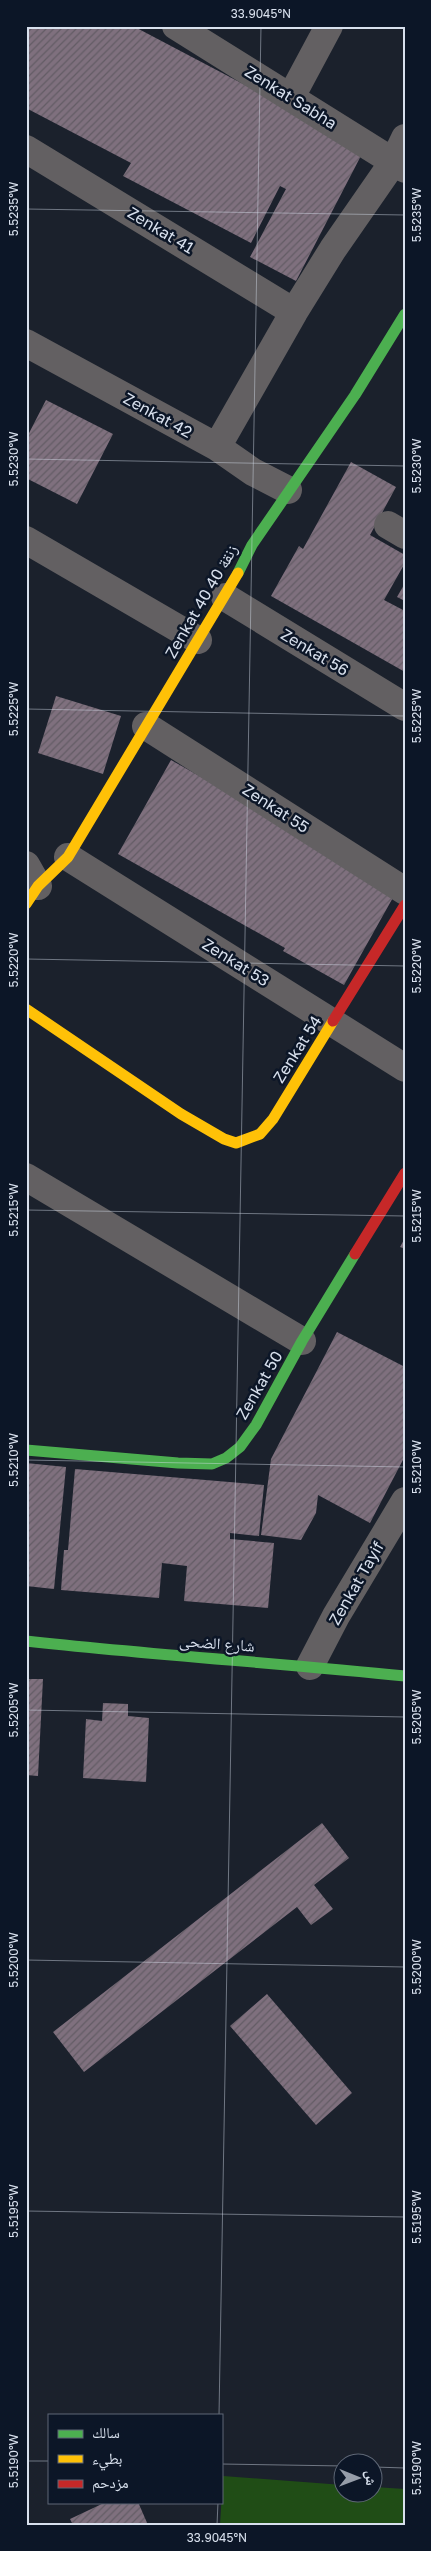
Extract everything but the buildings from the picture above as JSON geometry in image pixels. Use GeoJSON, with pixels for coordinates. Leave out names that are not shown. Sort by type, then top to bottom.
{"type":"FeatureCollection","features":[{"type":"Feature","properties":{"kind":"street","name":"Zenkat Sabha"},"geometry":{"type":"LineString","coordinates":[[176,26],[291,97],[401,156]]}},
{"type":"Feature","properties":{"kind":"street"},"geometry":{"type":"LineString","coordinates":[[291,97],[330,26]]}},
{"type":"Feature","properties":{"kind":"street","name":"Zenkat 41"},"geometry":{"type":"LineString","coordinates":[[26,149],[294,312]]}},
{"type":"Feature","properties":{"kind":"street"},"geometry":{"type":"LineString","coordinates":[[217,447],[294,312],[333,249],[401,156]]}},
{"type":"Feature","properties":{"kind":"street","name":"Zenkat 40 زنقة 40"},"geometry":{"type":"LineString","coordinates":[[30,885],[68,857],[225,597],[252,545],[355,395],[405,314]]}},
{"type":"Feature","properties":{"kind":"street","name":"Zenkat 42"},"geometry":{"type":"LineString","coordinates":[[26,343],[217,447],[253,472],[288,490]]}},
{"type":"Feature","properties":{"kind":"street"},"geometry":{"type":"LineString","coordinates":[[26,540],[198,640]]}},
{"type":"Feature","properties":{"kind":"street","name":"Zenkat 56"},"geometry":{"type":"LineString","coordinates":[[225,597],[405,707]]}},
{"type":"Feature","properties":{"kind":"street","name":"Zenkat 55"},"geometry":{"type":"LineString","coordinates":[[146,726],[405,891]]}},
{"type":"Feature","properties":{"kind":"street","name":"Zenkat 53"},"geometry":{"type":"LineString","coordinates":[[68,857],[405,1068]]}},
{"type":"Feature","properties":{"kind":"street","name":"Zenkat 54"},"geometry":{"type":"LineString","coordinates":[[26,1009],[181,1114],[224,1139],[236,1143],[260,1134],[273,1119],[405,905]]}},
{"type":"Feature","properties":{"kind":"street","name":"Zenkat 50"},"geometry":{"type":"LineString","coordinates":[[26,1450],[178,1463],[212,1464],[226,1458],[240,1447],[256,1425],[302,1341],[405,1173]]}},
{"type":"Feature","properties":{"kind":"street"},"geometry":{"type":"LineString","coordinates":[[26,1177],[302,1341]]}},
{"type":"Feature","properties":{"kind":"street","name":"Zenkat Tayif"},"geometry":{"type":"LineString","coordinates":[[310,1666],[336,1616],[405,1501]]}},
{"type":"Feature","properties":{"kind":"street","name":"شارع الضحى"},"geometry":{"type":"LineString","coordinates":[[26,1641],[145,1654],[310,1666],[405,1676]]}},
{"type":"Feature","properties":{"kind":"green space"},"geometry":{"type":"Polygon","coordinates":[[[223,2476],[334,2484],[334,2504],[384,2504],[384,2488],[405,2489],[405,2525],[220,2525],[223,2476]]]}},
{"type":"Feature","properties":{"kind":"traffic: fast"},"geometry":{"type":"LineString","coordinates":[[238,573],[252,545],[355,395],[405,314]]}},
{"type":"Feature","properties":{"kind":"traffic: fast"},"geometry":{"type":"LineString","coordinates":[[26,1450],[178,1463],[212,1464],[226,1458],[240,1447],[256,1425],[302,1341],[355,1254]]}},
{"type":"Feature","properties":{"kind":"traffic: fast"},"geometry":{"type":"LineString","coordinates":[[26,1641],[405,1676]]}},
{"type":"Feature","properties":{"kind":"traffic: slow"},"geometry":{"type":"LineString","coordinates":[[26,904],[38,886],[68,857],[238,573]]}},
{"type":"Feature","properties":{"kind":"traffic: slow"},"geometry":{"type":"LineString","coordinates":[[26,1009],[181,1114],[224,1139],[236,1143],[260,1134],[273,1119],[333,1021]]}},
{"type":"Feature","properties":{"kind":"traffic: jam"},"geometry":{"type":"LineString","coordinates":[[333,1021],[405,905]]}},
{"type":"Feature","properties":{"kind":"traffic: jam"},"geometry":{"type":"LineString","coordinates":[[355,1254],[405,1173]]}}]}
